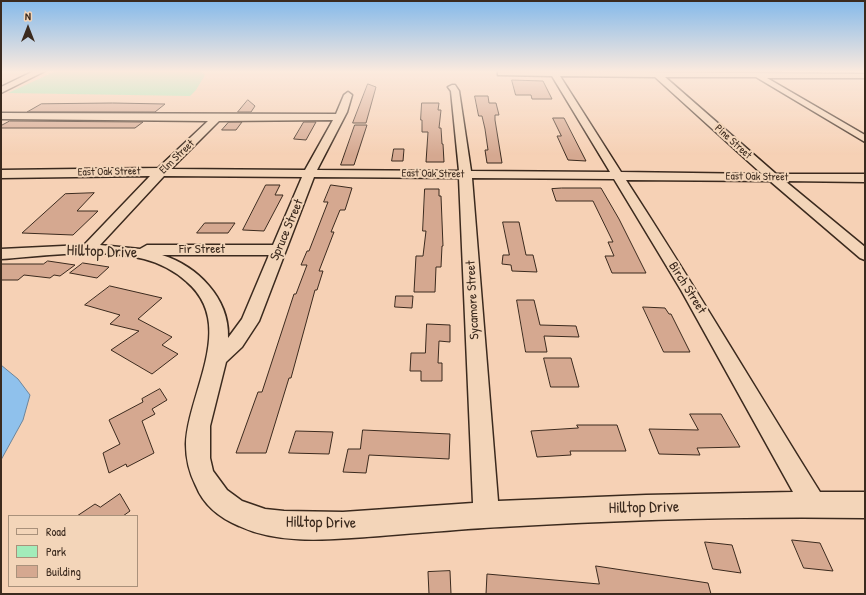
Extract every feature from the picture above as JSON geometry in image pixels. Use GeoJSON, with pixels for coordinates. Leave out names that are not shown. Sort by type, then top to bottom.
{"type":"FeatureCollection","features":[{"type":"Feature","properties":{"kind":"street","name":"Spruce Street"},"geometry":{"type":"LineString","coordinates":[[217,358],[235,342],[250,321],[310,173],[346,99]]}},
{"type":"Feature","properties":{"kind":"street","name":"Sycamore Street"},"geometry":{"type":"LineString","coordinates":[[456,99],[465,175],[486,514]]}},
{"type":"Feature","properties":{"kind":"street","name":"Birch Street"},"geometry":{"type":"LineString","coordinates":[[570,99],[689,290],[736,374],[814,504]]}},
{"type":"Feature","properties":{"kind":"street","name":"Pine Street"},"geometry":{"type":"LineString","coordinates":[[685,99],[773,178],[865,256]]}},
{"type":"Feature","properties":{"kind":"street"},"geometry":{"type":"LineString","coordinates":[[797,99],[865,139]]}},
{"type":"Feature","properties":{"kind":"street"},"geometry":{"type":"LineString","coordinates":[[3,116],[18,106]]}},
{"type":"Feature","properties":{"kind":"street"},"geometry":{"type":"LineString","coordinates":[[3,116],[216,118],[338,117]]}},
{"type":"Feature","properties":{"kind":"street","name":"Elm Street"},"geometry":{"type":"LineString","coordinates":[[88,249],[161,172],[216,118]]}},
{"type":"Feature","properties":{"kind":"street","name":"East Oak Street"},"geometry":{"type":"LineString","coordinates":[[1,174],[161,172],[865,178]]}},
{"type":"Feature","properties":{"kind":"street","name":"Hilltop Drive"},"geometry":{"type":"LineString","coordinates":[[1,254],[88,249],[127,251],[163,259],[183,269],[197,280],[206,291],[217,320],[219,340],[217,358],[204,402],[198,430],[197,461],[211,492],[234,510],[264,521],[301,526],[344,525],[486,514],[603,509],[814,504],[865,505]]}},
{"type":"Feature","properties":{"kind":"street","name":"Fir Street"},"geometry":{"type":"LineString","coordinates":[[127,251],[278,250]]}},
{"type":"Feature","properties":{"kind":"water"},"geometry":{"type":"Polygon","coordinates":[[[1,365],[18,379],[30,395],[23,420],[1,460],[1,365]]]}},
{"type":"Feature","properties":{"kind":"building"},"geometry":{"type":"Polygon","coordinates":[[[362,99],[373,99],[366,123],[353,123],[362,99]]]}},
{"type":"Feature","properties":{"kind":"building"},"geometry":{"type":"Polygon","coordinates":[[[476,99],[488,99],[489,103],[496,103],[499,115],[495,115],[495,120],[502,163],[487,163],[485,150],[488,150],[485,129],[482,116],[479,116],[476,99]]]}},
{"type":"Feature","properties":{"kind":"building"},"geometry":{"type":"Polygon","coordinates":[[[248,100],[255,106],[251,112],[238,112],[248,100]]]}},
{"type":"Feature","properties":{"kind":"building"},"geometry":{"type":"Polygon","coordinates":[[[422,103],[439,103],[438,110],[441,110],[439,128],[441,128],[444,162],[426,162],[428,132],[422,132],[422,103]]]}},
{"type":"Feature","properties":{"kind":"building"},"geometry":{"type":"Polygon","coordinates":[[[41,104],[165,104],[155,112],[27,112],[41,104]]]}},
{"type":"Feature","properties":{"kind":"building"},"geometry":{"type":"Polygon","coordinates":[[[553,118],[564,118],[586,161],[568,160],[557,136],[561,136],[553,118]]]}},
{"type":"Feature","properties":{"kind":"building"},"geometry":{"type":"Polygon","coordinates":[[[10,121],[143,122],[135,128],[1,128],[1,126],[10,121]]]}},
{"type":"Feature","properties":{"kind":"building"},"geometry":{"type":"Polygon","coordinates":[[[229,122],[242,122],[236,130],[222,130],[229,122]]]}},
{"type":"Feature","properties":{"kind":"building"},"geometry":{"type":"Polygon","coordinates":[[[304,122],[316,122],[306,140],[294,139],[304,122]]]}},
{"type":"Feature","properties":{"kind":"building"},"geometry":{"type":"Polygon","coordinates":[[[355,125],[367,125],[354,165],[341,165],[355,125]]]}},
{"type":"Feature","properties":{"kind":"building"},"geometry":{"type":"Polygon","coordinates":[[[394,149],[404,149],[403,161],[392,161],[394,149]]]}},
{"type":"Feature","properties":{"kind":"building"},"geometry":{"type":"Polygon","coordinates":[[[266,185],[280,185],[275,195],[283,195],[264,231],[243,230],[266,185]]]}},
{"type":"Feature","properties":{"kind":"building"},"geometry":{"type":"Polygon","coordinates":[[[331,185],[352,188],[345,210],[340,210],[331,232],[334,232],[319,271],[323,271],[317,290],[315,290],[291,378],[289,378],[266,453],[236,453],[258,392],[262,392],[294,294],[296,294],[307,265],[301,265],[307,251],[309,251],[328,202],[324,202],[331,185]]]}},
{"type":"Feature","properties":{"kind":"building"},"geometry":{"type":"Polygon","coordinates":[[[601,188],[619,219],[646,273],[612,273],[605,256],[614,256],[608,242],[613,242],[593,201],[556,201],[552,189],[601,188]]]}},
{"type":"Feature","properties":{"kind":"building"},"geometry":{"type":"Polygon","coordinates":[[[425,189],[439,189],[439,196],[441,196],[443,246],[441,267],[436,267],[435,292],[414,292],[416,256],[423,256],[426,231],[423,231],[425,189]]]}},
{"type":"Feature","properties":{"kind":"building"},"geometry":{"type":"Polygon","coordinates":[[[94,193],[77,211],[98,211],[73,235],[22,233],[65,194],[94,193]]]}},
{"type":"Feature","properties":{"kind":"building"},"geometry":{"type":"Polygon","coordinates":[[[503,222],[519,222],[526,255],[533,255],[537,272],[512,271],[511,265],[502,264],[503,255],[509,255],[503,222]]]}},
{"type":"Feature","properties":{"kind":"building"},"geometry":{"type":"Polygon","coordinates":[[[205,223],[235,223],[228,233],[197,233],[205,223]]]}},
{"type":"Feature","properties":{"kind":"building"},"geometry":{"type":"Polygon","coordinates":[[[48,261],[75,265],[60,276],[54,275],[50,278],[24,275],[18,280],[1,280],[1,264],[43,264],[48,261]]]}},
{"type":"Feature","properties":{"kind":"building"},"geometry":{"type":"Polygon","coordinates":[[[83,263],[109,267],[97,278],[70,273],[83,263]]]}},
{"type":"Feature","properties":{"kind":"building"},"geometry":{"type":"Polygon","coordinates":[[[110,286],[162,298],[138,319],[172,337],[162,345],[178,354],[152,374],[111,350],[139,331],[110,324],[120,315],[85,305],[110,286]]]}},
{"type":"Feature","properties":{"kind":"building"},"geometry":{"type":"Polygon","coordinates":[[[396,296],[413,296],[412,308],[395,307],[396,296]]]}},
{"type":"Feature","properties":{"kind":"building"},"geometry":{"type":"Polygon","coordinates":[[[517,300],[534,300],[540,325],[576,326],[579,337],[544,336],[547,352],[526,352],[517,300]]]}},
{"type":"Feature","properties":{"kind":"building"},"geometry":{"type":"Polygon","coordinates":[[[643,307],[665,308],[669,314],[671,314],[690,352],[664,352],[643,307]]]}},
{"type":"Feature","properties":{"kind":"building"},"geometry":{"type":"Polygon","coordinates":[[[427,324],[450,325],[450,342],[439,341],[438,363],[442,363],[442,381],[421,381],[421,371],[410,371],[411,353],[425,353],[427,324]]]}},
{"type":"Feature","properties":{"kind":"building"},"geometry":{"type":"Polygon","coordinates":[[[544,358],[571,358],[579,387],[551,387],[544,358]]]}},
{"type":"Feature","properties":{"kind":"building"},"geometry":{"type":"Polygon","coordinates":[[[160,389],[167,400],[152,409],[155,414],[142,421],[154,453],[127,467],[126,464],[109,473],[103,453],[120,444],[109,420],[143,402],[142,399],[160,389]]]}},
{"type":"Feature","properties":{"kind":"building"},"geometry":{"type":"Polygon","coordinates":[[[690,414],[721,414],[740,447],[697,448],[700,455],[659,454],[649,429],[698,430],[690,414]]]}},
{"type":"Feature","properties":{"kind":"building"},"geometry":{"type":"Polygon","coordinates":[[[577,425],[617,425],[626,451],[570,451],[571,455],[537,457],[531,431],[578,428],[577,425]]]}},
{"type":"Feature","properties":{"kind":"building"},"geometry":{"type":"Polygon","coordinates":[[[363,430],[450,434],[449,459],[369,455],[366,473],[343,472],[348,449],[360,449],[363,430]]]}},
{"type":"Feature","properties":{"kind":"building"},"geometry":{"type":"Polygon","coordinates":[[[296,431],[333,432],[329,454],[289,453],[296,431]]]}},
{"type":"Feature","properties":{"kind":"building"},"geometry":{"type":"Polygon","coordinates":[[[120,494],[130,511],[124,515],[78,515],[95,504],[100,507],[120,494]]]}},
{"type":"Feature","properties":{"kind":"building"},"geometry":{"type":"Polygon","coordinates":[[[792,540],[820,543],[833,571],[804,568],[792,540]]]}},
{"type":"Feature","properties":{"kind":"building"},"geometry":{"type":"Polygon","coordinates":[[[705,542],[732,545],[741,573],[713,569],[705,542]]]}},
{"type":"Feature","properties":{"kind":"building"},"geometry":{"type":"Polygon","coordinates":[[[596,566],[708,583],[711,594],[486,594],[487,574],[599,584],[596,566]]]}},
{"type":"Feature","properties":{"kind":"building"},"geometry":{"type":"Polygon","coordinates":[[[450,571],[451,594],[429,594],[428,572],[450,571]]]}}]}
